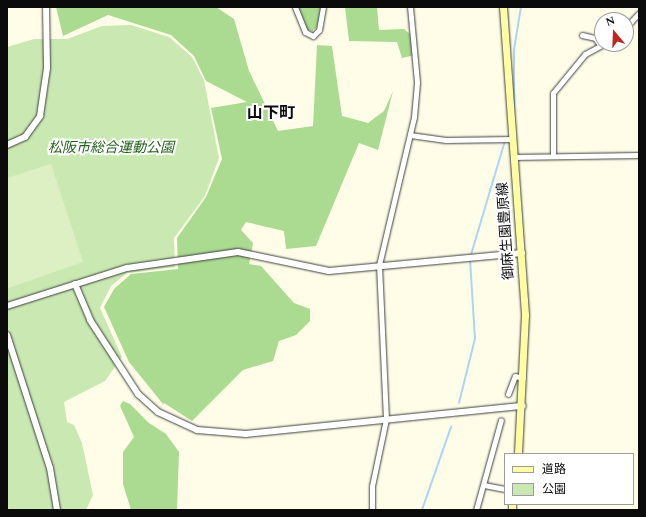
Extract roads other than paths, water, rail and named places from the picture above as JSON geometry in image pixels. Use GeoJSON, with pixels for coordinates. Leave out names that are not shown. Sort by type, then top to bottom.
{"type":"FeatureCollection","features":[{"type":"Feature","properties":{"kind":"main road","name":"御麻生園豊原線"},"geometry":{"type":"LineString","coordinates":[[504,7],[513,157],[522,254],[523,406],[518,453]]}},
{"type":"Feature","properties":{"kind":"street"},"geometry":{"type":"LineString","coordinates":[[7,145],[25,137],[40,116],[47,68],[46,7]]}},
{"type":"Feature","properties":{"kind":"street"},"geometry":{"type":"LineString","coordinates":[[295,7],[305,32],[314,36],[319,30],[324,7]]}},
{"type":"Feature","properties":{"kind":"street"},"geometry":{"type":"LineString","coordinates":[[372,510],[372,486],[386,419],[379,265],[410,135],[417,82],[410,7]]}},
{"type":"Feature","properties":{"kind":"street"},"geometry":{"type":"LineString","coordinates":[[582,35],[594,38]]}},
{"type":"Feature","properties":{"kind":"street"},"geometry":{"type":"LineString","coordinates":[[553,156],[553,93],[585,54],[594,49]]}},
{"type":"Feature","properties":{"kind":"street"},"geometry":{"type":"LineString","coordinates":[[410,135],[446,140],[512,139]]}},
{"type":"Feature","properties":{"kind":"street"},"geometry":{"type":"LineString","coordinates":[[513,157],[639,155]]}},
{"type":"Feature","properties":{"kind":"street"},"geometry":{"type":"LineString","coordinates":[[7,306],[127,268],[238,252],[329,271],[379,265],[522,254]]}},
{"type":"Feature","properties":{"kind":"street"},"geometry":{"type":"LineString","coordinates":[[75,284],[90,320],[130,385],[147,403],[173,421],[197,430],[230,435],[523,406]]}},
{"type":"Feature","properties":{"kind":"street"},"geometry":{"type":"LineString","coordinates":[[7,334],[50,468],[57,510]]}},
{"type":"Feature","properties":{"kind":"street"},"geometry":{"type":"LineString","coordinates":[[508,394],[516,376],[523,378]]}},
{"type":"Feature","properties":{"kind":"street"},"geometry":{"type":"LineString","coordinates":[[476,510],[484,485],[500,420]]}},
{"type":"Feature","properties":{"kind":"street"},"geometry":{"type":"LineString","coordinates":[[484,485],[504,489]]}},
{"type":"Feature","properties":{"kind":"waterway"},"geometry":{"type":"LineString","coordinates":[[514,108],[514,50],[521,7]]}},
{"type":"Feature","properties":{"kind":"waterway"},"geometry":{"type":"LineString","coordinates":[[471,255],[505,141]]}},
{"type":"Feature","properties":{"kind":"waterway"},"geometry":{"type":"LineString","coordinates":[[459,403],[475,339],[470,259]]}},
{"type":"Feature","properties":{"kind":"waterway"},"geometry":{"type":"LineString","coordinates":[[422,510],[451,427]]}},
{"type":"Feature","properties":{"kind":"district","name":"山下町"},"geometry":{"type":"Point","coordinates":[271,113]}},
{"type":"Feature","properties":{"kind":"park label","name":"松阪市総合運動公園"},"geometry":{"type":"Point","coordinates":[111,148]}}]}
